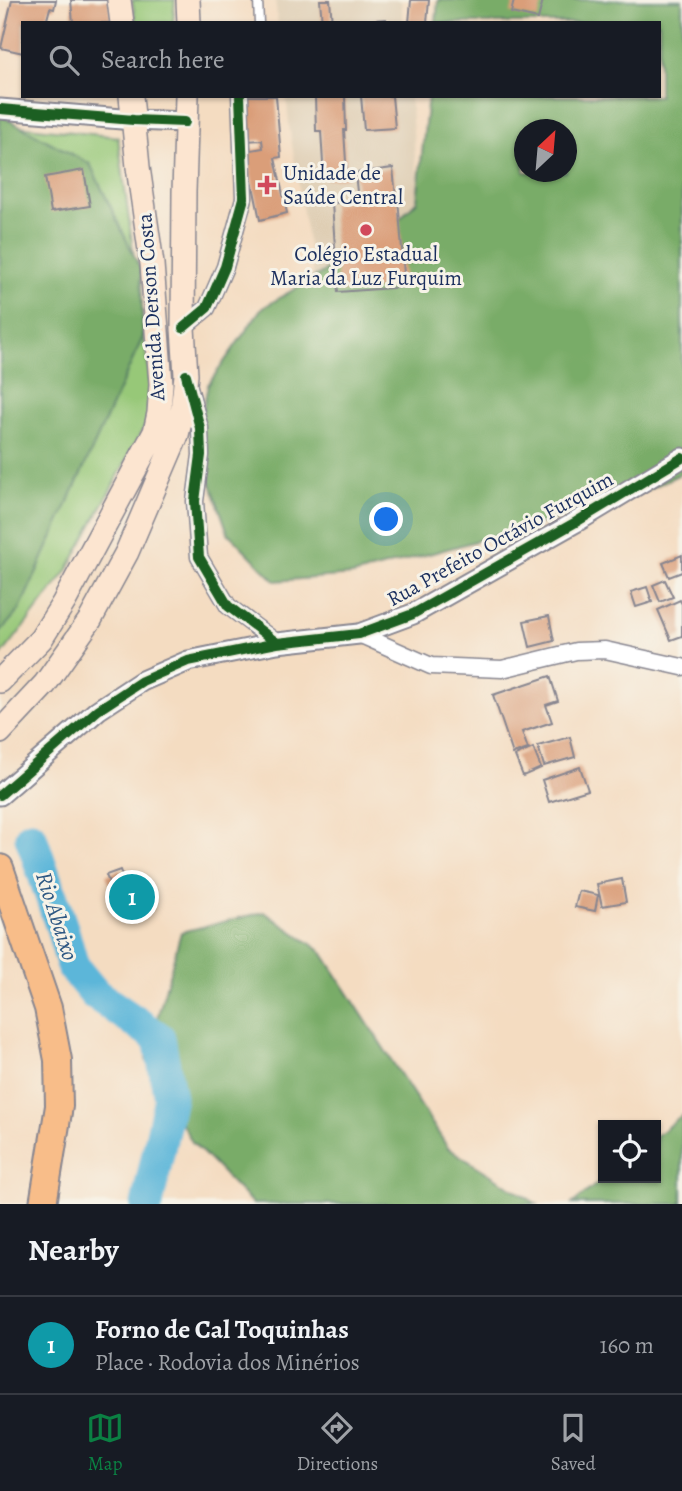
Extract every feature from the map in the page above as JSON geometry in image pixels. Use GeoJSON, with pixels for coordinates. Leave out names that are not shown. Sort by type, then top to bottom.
{"type":"FeatureCollection","features":[{"type":"Feature","properties":{"kind":"main road"},"geometry":{"type":"LineString","coordinates":[[119,0],[122,21]]}},
{"type":"Feature","properties":{"kind":"main road"},"geometry":{"type":"LineString","coordinates":[[188,0],[189,21]]}},
{"type":"Feature","properties":{"kind":"main road","name":"Avenida Derson Costa"},"geometry":{"type":"LineString","coordinates":[[0,681],[41,639],[64,602],[155,432],[161,384],[152,264],[131,98]]}},
{"type":"Feature","properties":{"kind":"main road","name":"Avenida Derson Costa"},"geometry":{"type":"LineString","coordinates":[[0,732],[46,684],[90,620],[127,552],[177,435],[186,375],[183,328],[187,98]]}},
{"type":"Feature","properties":{"kind":"main road"},"geometry":{"type":"LineString","coordinates":[[0,868],[48,1008],[58,1060],[59,1106],[43,1204]]}},
{"type":"Feature","properties":{"kind":"street"},"geometry":{"type":"LineString","coordinates":[[183,328],[207,308],[225,267],[244,198],[240,98]]}},
{"type":"Feature","properties":{"kind":"street"},"geometry":{"type":"LineString","coordinates":[[0,109],[185,122]]}},
{"type":"Feature","properties":{"kind":"street"},"geometry":{"type":"LineString","coordinates":[[186,375],[201,428],[201,455],[195,501],[199,557],[228,606],[277,643]]}},
{"type":"Feature","properties":{"kind":"street","name":"Rua Prefeito Octávio Furquim"},"geometry":{"type":"LineString","coordinates":[[0,794],[98,710],[142,681],[188,661],[277,643],[359,634],[413,614],[576,522],[682,458]]}},
{"type":"Feature","properties":{"kind":"street"},"geometry":{"type":"LineString","coordinates":[[359,634],[431,666],[502,669],[576,652],[605,650],[682,667]]}},
{"type":"Feature","properties":{"kind":"lane"},"geometry":{"type":"LineString","coordinates":[[258,0],[259,21]]}},
{"type":"Feature","properties":{"kind":"shaded area"},"geometry":{"type":"Polygon","coordinates":[[[275,0],[401,0],[403,21],[278,21],[275,0]]]}},
{"type":"Feature","properties":{"kind":"shaded area","name":"Colégio Estadual Maria da Luz Furquim"},"geometry":{"type":"Polygon","coordinates":[[[286,98],[410,98],[415,156],[436,304],[319,311],[286,98]]]}},
{"type":"Feature","properties":{"kind":"green space"},"geometry":{"type":"Polygon","coordinates":[[[132,0],[175,0],[173,21],[136,21],[132,0]]]}},
{"type":"Feature","properties":{"kind":"green space"},"geometry":{"type":"Polygon","coordinates":[[[438,0],[682,0],[682,473],[628,499],[353,575],[275,581],[228,533],[196,441],[208,385],[261,309],[382,237],[417,201],[428,98],[661,98],[661,21],[436,21],[438,0]]]}},
{"type":"Feature","properties":{"kind":"green space"},"geometry":{"type":"Polygon","coordinates":[[[0,115],[90,164],[141,270],[143,337],[19,611],[0,632],[0,115]]]}},
{"type":"Feature","properties":{"kind":"green space"},"geometry":{"type":"Polygon","coordinates":[[[0,124],[118,137],[154,409],[67,571],[0,657],[0,124]]]}},
{"type":"Feature","properties":{"kind":"green space"},"geometry":{"type":"Polygon","coordinates":[[[264,912],[321,951],[448,1148],[537,1204],[253,1204],[192,1142],[146,1059],[181,932],[264,912]]]}},
{"type":"Feature","properties":{"kind":"green space"},"geometry":{"type":"Polygon","coordinates":[[[682,1115],[682,1204],[572,1204],[598,1183],[661,1183],[661,1132],[682,1115]]]}},
{"type":"Feature","properties":{"kind":"building"},"geometry":{"type":"Polygon","coordinates":[[[12,0],[56,0],[54,9],[50,8],[47,21],[21,21],[21,53],[1,48],[12,0]]]}},
{"type":"Feature","properties":{"kind":"building"},"geometry":{"type":"Polygon","coordinates":[[[71,0],[109,0],[111,21],[73,21],[71,0]]]}},
{"type":"Feature","properties":{"kind":"building"},"geometry":{"type":"Polygon","coordinates":[[[320,0],[330,0],[332,21],[322,21],[320,0]]]}},
{"type":"Feature","properties":{"kind":"building"},"geometry":{"type":"Polygon","coordinates":[[[411,0],[429,0],[427,21],[409,21],[411,0]]]}},
{"type":"Feature","properties":{"kind":"building"},"geometry":{"type":"Polygon","coordinates":[[[514,0],[543,0],[538,19],[511,13],[514,0]]]}},
{"type":"Feature","properties":{"kind":"building","name":"Unidade de Saúde Central"},"geometry":{"type":"Polygon","coordinates":[[[244,98],[276,98],[281,157],[275,158],[287,213],[260,220],[246,151],[263,148],[262,140],[246,141],[244,98]]]}},
{"type":"Feature","properties":{"kind":"building"},"geometry":{"type":"Polygon","coordinates":[[[315,98],[345,98],[347,178],[324,179],[321,131],[316,131],[315,98]]]}},
{"type":"Feature","properties":{"kind":"building"},"geometry":{"type":"Polygon","coordinates":[[[361,98],[392,98],[395,128],[364,130],[361,98]]]}},
{"type":"Feature","properties":{"kind":"building"},"geometry":{"type":"Polygon","coordinates":[[[393,168],[396,197],[387,199],[398,198],[405,287],[338,292],[332,203],[358,201],[355,173],[393,168]]]}},
{"type":"Feature","properties":{"kind":"building"},"geometry":{"type":"Polygon","coordinates":[[[84,170],[90,206],[51,212],[45,177],[84,170]]]}},
{"type":"Feature","properties":{"kind":"building"},"geometry":{"type":"Polygon","coordinates":[[[682,555],[682,572],[669,577],[663,563],[682,555]]]}},
{"type":"Feature","properties":{"kind":"building"},"geometry":{"type":"Polygon","coordinates":[[[665,580],[673,597],[660,602],[653,585],[665,580]]]}},
{"type":"Feature","properties":{"kind":"building"},"geometry":{"type":"Polygon","coordinates":[[[647,587],[652,602],[636,607],[631,592],[647,587]]]}},
{"type":"Feature","properties":{"kind":"building"},"geometry":{"type":"Polygon","coordinates":[[[680,600],[682,636],[671,640],[658,610],[680,600]]]}},
{"type":"Feature","properties":{"kind":"building"},"geometry":{"type":"Polygon","coordinates":[[[549,616],[554,641],[530,647],[524,621],[549,616]]]}},
{"type":"Feature","properties":{"kind":"building"},"geometry":{"type":"Polygon","coordinates":[[[550,676],[558,701],[546,705],[552,722],[522,732],[528,749],[513,754],[493,695],[550,676]]]}},
{"type":"Feature","properties":{"kind":"building"},"geometry":{"type":"Polygon","coordinates":[[[570,737],[575,757],[544,766],[538,746],[570,737]]]}},
{"type":"Feature","properties":{"kind":"building"},"geometry":{"type":"Polygon","coordinates":[[[533,748],[541,768],[523,776],[515,756],[533,748]]]}},
{"type":"Feature","properties":{"kind":"building"},"geometry":{"type":"Polygon","coordinates":[[[580,767],[588,790],[549,802],[542,780],[580,767]]]}},
{"type":"Feature","properties":{"kind":"building"},"geometry":{"type":"Polygon","coordinates":[[[120,870],[126,885],[143,879],[154,909],[124,920],[106,875],[120,870]]]}},
{"type":"Feature","properties":{"kind":"building"},"geometry":{"type":"Polygon","coordinates":[[[622,879],[626,902],[602,906],[597,884],[622,879]]]}},
{"type":"Feature","properties":{"kind":"building"},"geometry":{"type":"Polygon","coordinates":[[[579,891],[598,895],[595,911],[575,907],[579,891]]]}},
{"type":"Feature","properties":{"kind":"waterway","name":"Rio Abaixo"},"geometry":{"type":"LineString","coordinates":[[31,837],[73,967],[95,994],[159,1038],[170,1098],[147,1204]]}},
{"type":"Feature","properties":{"kind":"cycle path"},"geometry":{"type":"LineString","coordinates":[[183,328],[207,308],[225,267],[244,198],[240,98]]}},
{"type":"Feature","properties":{"kind":"cycle path"},"geometry":{"type":"LineString","coordinates":[[0,109],[185,122]]}},
{"type":"Feature","properties":{"kind":"cycle path"},"geometry":{"type":"LineString","coordinates":[[186,375],[200,428],[201,455],[195,501],[199,557],[228,606],[277,643]]}},
{"type":"Feature","properties":{"kind":"cycle path"},"geometry":{"type":"LineString","coordinates":[[0,795],[98,710],[142,681],[188,661],[277,643],[359,634],[413,614],[576,522],[682,458]]}},
{"type":"Feature","properties":{"kind":"place","name":"Unidade de Saúde Central"},"geometry":{"type":"Point","coordinates":[267,185]}},
{"type":"Feature","properties":{"kind":"place","name":"Colégio Estadual Maria da Luz Furquim"},"geometry":{"type":"Point","coordinates":[366,230]}},
{"type":"Feature","properties":{"kind":"place","name":"Forno de Cal Toquinhas"},"geometry":{"type":"Point","coordinates":[132,897]}}]}
